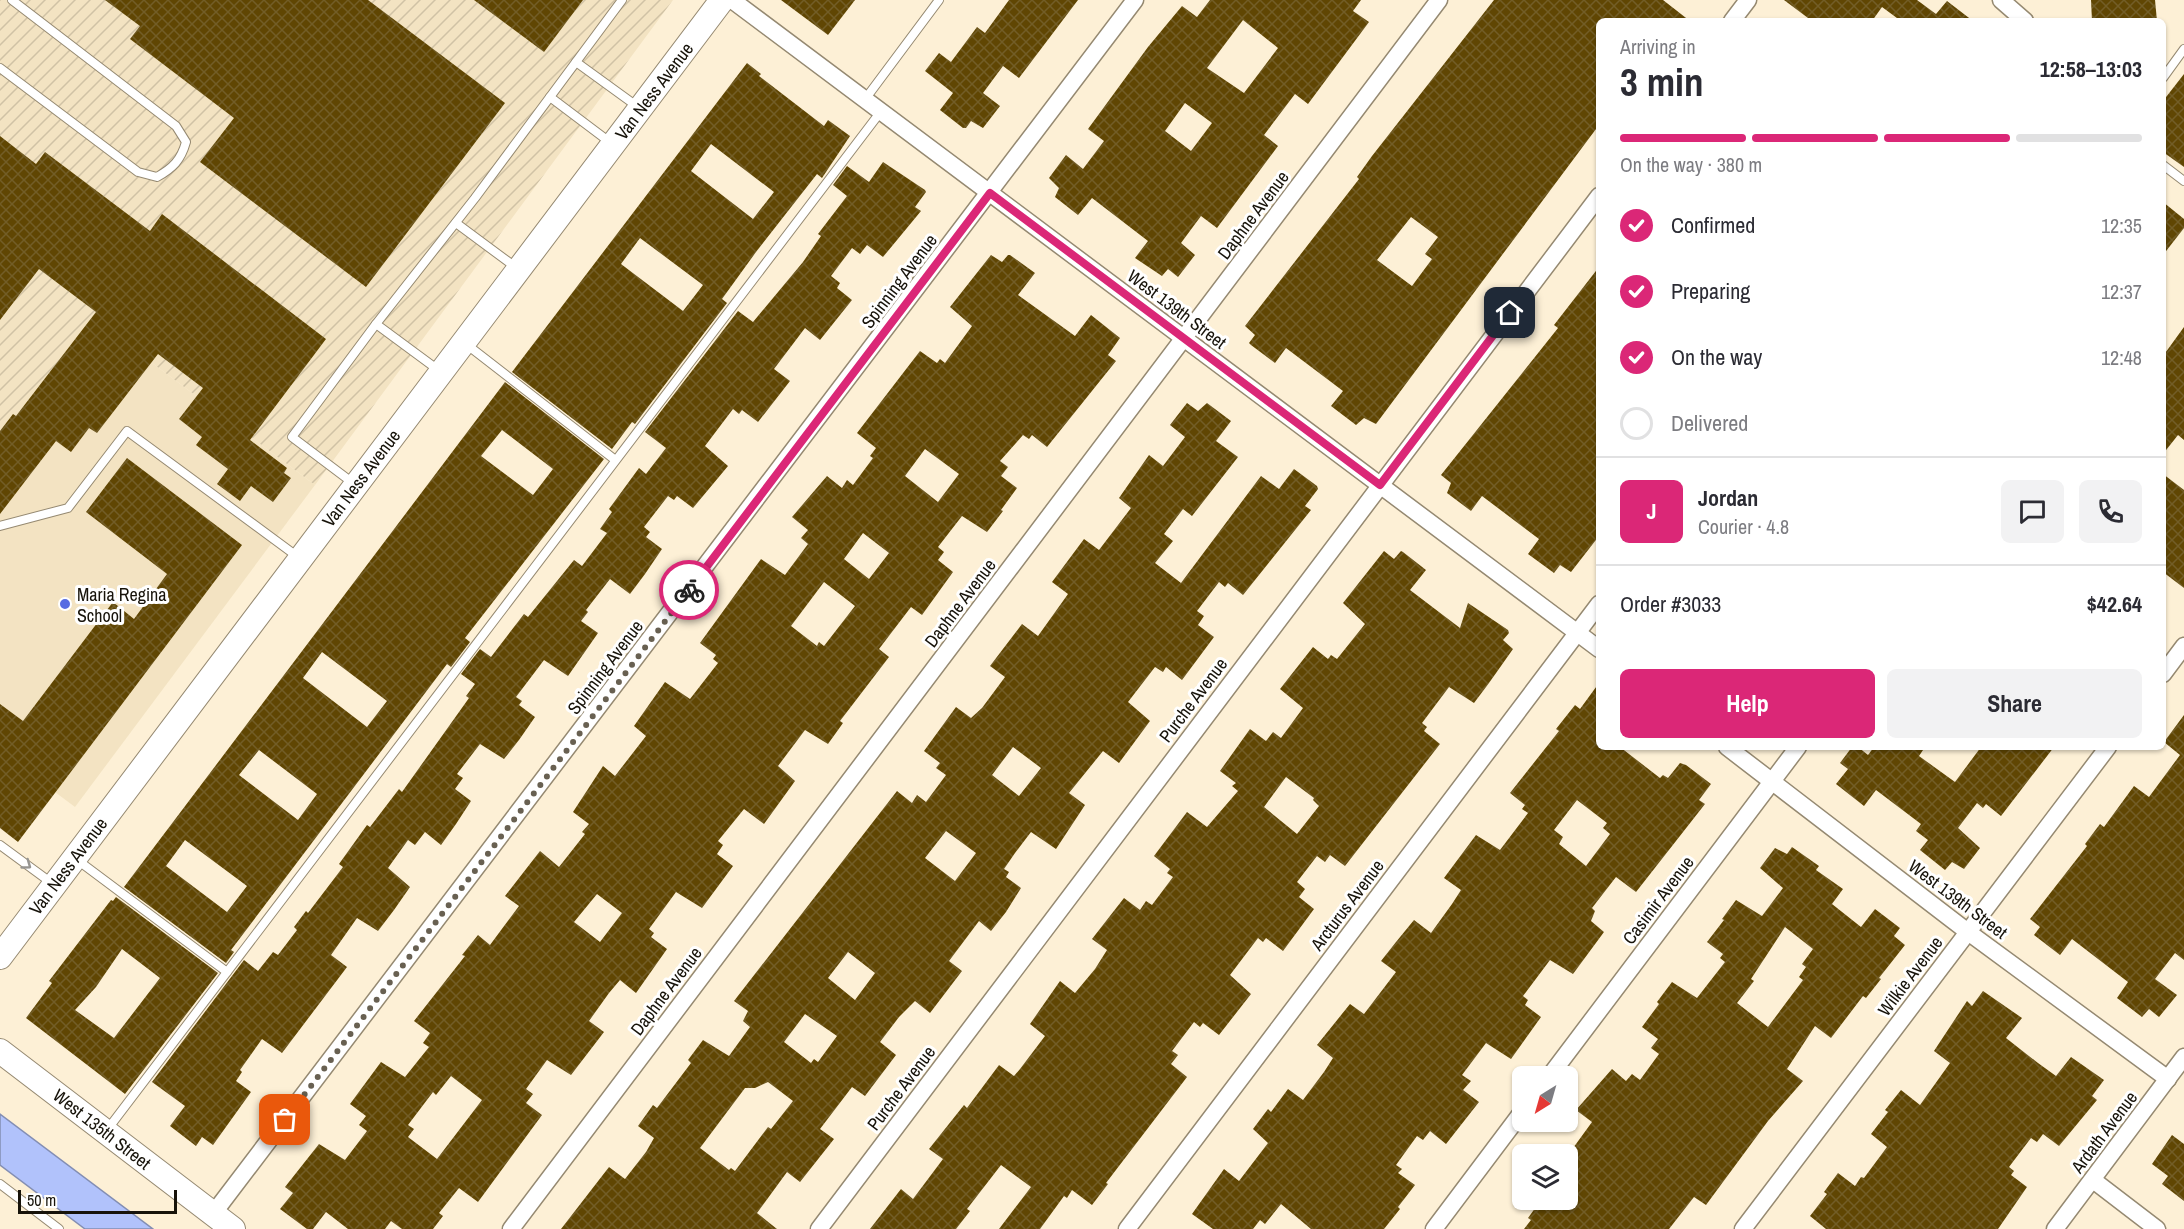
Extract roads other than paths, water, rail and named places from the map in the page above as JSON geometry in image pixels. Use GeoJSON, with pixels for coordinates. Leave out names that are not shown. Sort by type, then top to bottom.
{"type":"FeatureCollection","features":[{"type":"Feature","properties":{"kind":"main road","name":"Van Ness Avenue"},"geometry":{"type":"LineString","coordinates":[[0,957],[722,0]]}},
{"type":"Feature","properties":{"kind":"main road","name":"West 135th Street"},"geometry":{"type":"LineString","coordinates":[[0,1051],[233,1229]]}},
{"type":"Feature","properties":{"kind":"street","name":"West 139th Street"},"geometry":{"type":"LineString","coordinates":[[732,0],[866,98],[1596,647]]}},
{"type":"Feature","properties":{"kind":"street","name":"Spinning Avenue"},"geometry":{"type":"LineString","coordinates":[[213,1214],[1135,0]]}},
{"type":"Feature","properties":{"kind":"street","name":"Daphne Avenue"},"geometry":{"type":"LineString","coordinates":[[511,1229],[1439,0]]}},
{"type":"Feature","properties":{"kind":"street"},"geometry":{"type":"LineString","coordinates":[[1734,18],[1748,0]]}},
{"type":"Feature","properties":{"kind":"street"},"geometry":{"type":"LineString","coordinates":[[2001,0],[2024,18]]}},
{"type":"Feature","properties":{"kind":"street","name":"Purche Avenue"},"geometry":{"type":"LineString","coordinates":[[819,1229],[1596,200]]}},
{"type":"Feature","properties":{"kind":"street","name":"Arcturus Avenue"},"geometry":{"type":"LineString","coordinates":[[1127,1229],[1596,608]]}},
{"type":"Feature","properties":{"kind":"street"},"geometry":{"type":"LineString","coordinates":[[2166,670],[2184,646]]}},
{"type":"Feature","properties":{"kind":"street","name":"West 139th Street"},"geometry":{"type":"LineString","coordinates":[[1731,750],[1968,932],[2168,1079]]}},
{"type":"Feature","properties":{"kind":"street","name":"Casimir Avenue"},"geometry":{"type":"LineString","coordinates":[[1557,1066],[1796,750]]}},
{"type":"Feature","properties":{"kind":"street","name":"Wilkie Avenue"},"geometry":{"type":"LineString","coordinates":[[1743,1229],[2106,750]]}},
{"type":"Feature","properties":{"kind":"street","name":"Ardath Avenue"},"geometry":{"type":"LineString","coordinates":[[2055,1229],[2184,1057]]}},
{"type":"Feature","properties":{"kind":"street"},"geometry":{"type":"LineString","coordinates":[[1434,1229],[1512,1125]]}},
{"type":"Feature","properties":{"kind":"street"},"geometry":{"type":"LineString","coordinates":[[2093,1180],[2157,1229]]}},
{"type":"Feature","properties":{"kind":"lane"},"geometry":{"type":"LineString","coordinates":[[0,68],[138,172],[157,177],[172,168],[182,155],[186,142],[176,126],[12,0]]}},
{"type":"Feature","properties":{"kind":"lane"},"geometry":{"type":"LineString","coordinates":[[356,485],[292,437],[376,324],[456,223],[622,0]]}},
{"type":"Feature","properties":{"kind":"lane"},"geometry":{"type":"LineString","coordinates":[[866,98],[939,0]]}},
{"type":"Feature","properties":{"kind":"lane"},"geometry":{"type":"LineString","coordinates":[[2166,74],[2184,49]]}},
{"type":"Feature","properties":{"kind":"lane"},"geometry":{"type":"LineString","coordinates":[[576,62],[640,109]]}},
{"type":"Feature","properties":{"kind":"lane"},"geometry":{"type":"LineString","coordinates":[[550,97],[613,145]]}},
{"type":"Feature","properties":{"kind":"lane"},"geometry":{"type":"LineString","coordinates":[[106,1132],[614,459],[882,110]]}},
{"type":"Feature","properties":{"kind":"lane"},"geometry":{"type":"LineString","coordinates":[[2166,167],[2184,181]]}},
{"type":"Feature","properties":{"kind":"lane"},"geometry":{"type":"LineString","coordinates":[[456,223],[519,269]]}},
{"type":"Feature","properties":{"kind":"lane"},"geometry":{"type":"LineString","coordinates":[[376,324],[441,373]]}},
{"type":"Feature","properties":{"kind":"lane"},"geometry":{"type":"LineString","coordinates":[[464,342],[614,459]]}},
{"type":"Feature","properties":{"kind":"lane"},"geometry":{"type":"LineString","coordinates":[[0,526],[68,508],[127,431],[300,559]]}},
{"type":"Feature","properties":{"kind":"lane"},"geometry":{"type":"LineString","coordinates":[[1,849],[54,885]]}},
{"type":"Feature","properties":{"kind":"lane"},"geometry":{"type":"LineString","coordinates":[[75,858],[227,972]]}},
{"type":"Feature","properties":{"kind":"lane"},"geometry":{"type":"LineString","coordinates":[[0,1184],[59,1229]]}},
{"type":"Feature","properties":{"kind":"water"},"geometry":{"type":"Polygon","coordinates":[[[0,1114],[153,1229],[85,1229],[0,1165],[0,1114]]]}},
{"type":"Feature","properties":{"kind":"place","name":"Maria Regina School"},"geometry":{"type":"Point","coordinates":[65,604]}}]}
